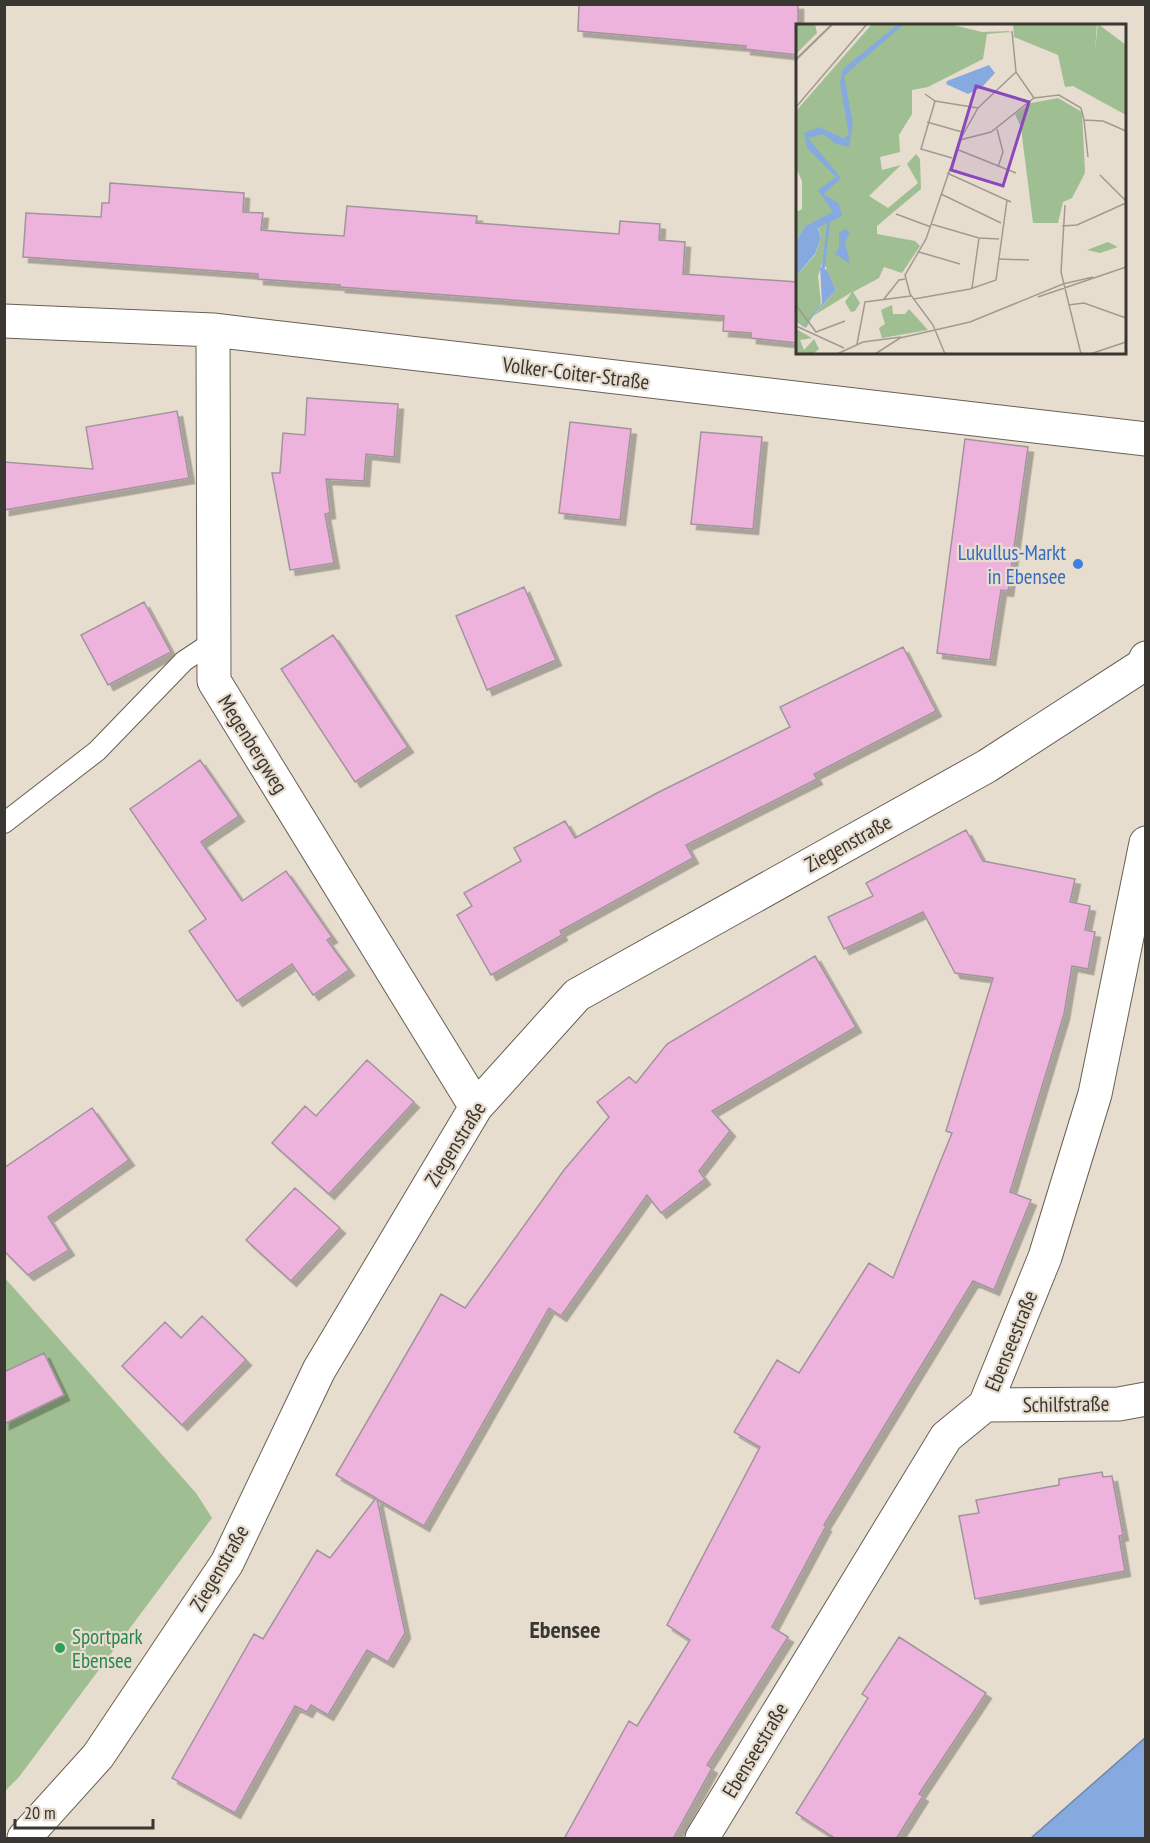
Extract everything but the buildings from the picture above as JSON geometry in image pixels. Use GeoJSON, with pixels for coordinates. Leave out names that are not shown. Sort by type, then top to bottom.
{"type":"FeatureCollection","features":[{"type":"Feature","properties":{"kind":"street","name":"Volker-Coiter-Straße"},"geometry":{"type":"LineString","coordinates":[[4,321],[213,330],[1146,440]]}},
{"type":"Feature","properties":{"kind":"street","name":"Megenbergweg"},"geometry":{"type":"LineString","coordinates":[[213,330],[214,681],[476,1107]]}},
{"type":"Feature","properties":{"kind":"street","name":"Ziegenstraße"},"geometry":{"type":"LineString","coordinates":[[24,1839],[98,1756],[227,1563],[319,1370],[476,1107],[577,995],[987,765],[1145,665]]}},
{"type":"Feature","properties":{"kind":"street","name":"Ebenseestraße"},"geometry":{"type":"LineString","coordinates":[[702,1839],[946,1437],[985,1405],[1045,1257],[1095,1094],[1146,843]]}},
{"type":"Feature","properties":{"kind":"street","name":"Schilfstraße"},"geometry":{"type":"LineString","coordinates":[[985,1405],[1119,1404],[1146,1400]]}},
{"type":"Feature","properties":{"kind":"lane"},"geometry":{"type":"LineString","coordinates":[[4,823],[97,751],[184,661],[214,641]]}},
{"type":"Feature","properties":{"kind":"green space","name":"Sportpark Ebensee"},"geometry":{"type":"Polygon","coordinates":[[[4,1277],[196,1493],[212,1518],[19,1777],[5,1791],[4,1277]]]}},
{"type":"Feature","properties":{"kind":"water"},"geometry":{"type":"Polygon","coordinates":[[[1145,1738],[1145,1838],[1031,1838],[1145,1738]]]}},
{"type":"Feature","properties":{"kind":"place","name":"Lukullus-Markt in Ebensee"},"geometry":{"type":"Point","coordinates":[1078,564]}},
{"type":"Feature","properties":{"kind":"place","name":"Sportpark Ebensee"},"geometry":{"type":"Point","coordinates":[60,1648]}},
{"type":"Feature","properties":{"kind":"district","name":"Ebensee"},"geometry":{"type":"Point","coordinates":[565,1629]}}]}
